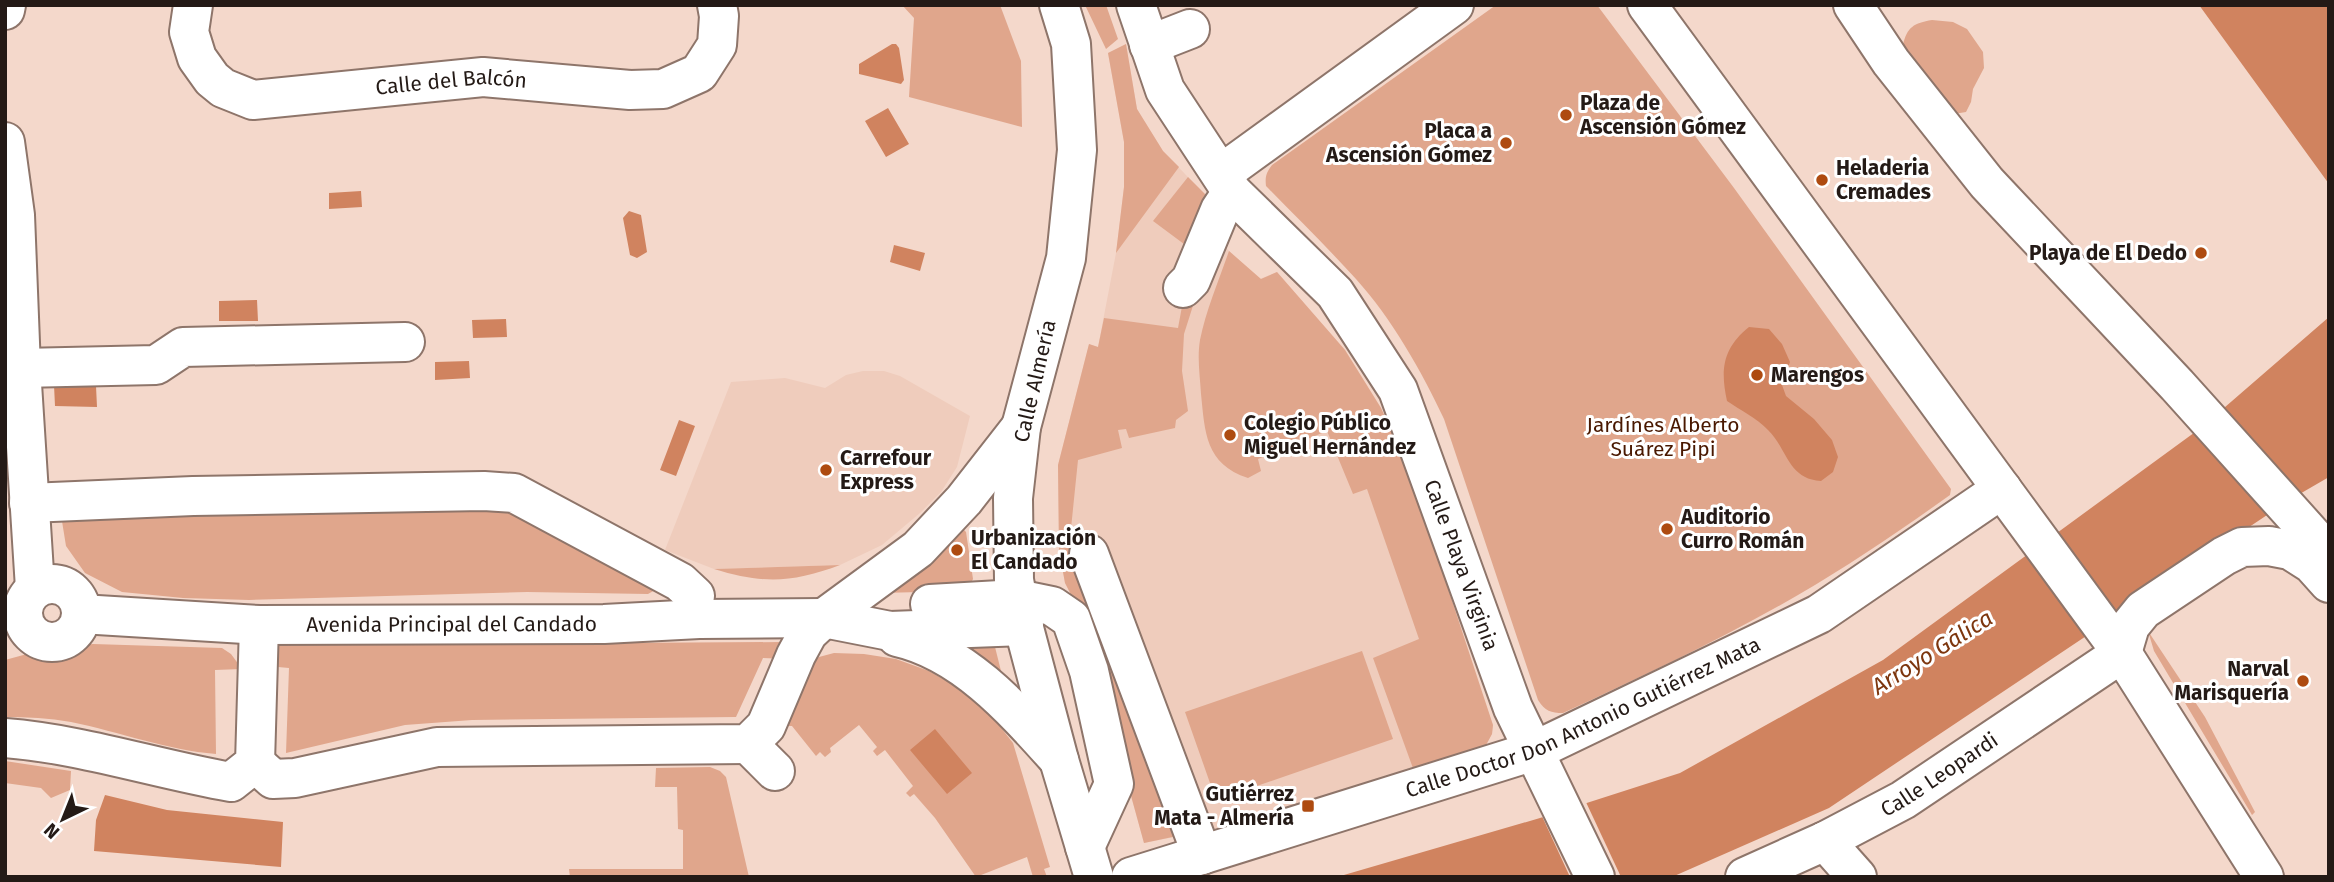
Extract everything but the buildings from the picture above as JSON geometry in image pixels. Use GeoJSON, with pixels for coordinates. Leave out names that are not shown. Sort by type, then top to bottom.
{"type":"FeatureCollection","features":[{"type":"Feature","properties":{"kind":"street","name":"Calle del Balcón"},"geometry":{"type":"LineString","coordinates":[[193,5],[189,32],[197,58],[212,79],[223,88],[253,100],[483,77],[630,90],[663,89],[699,73],[717,45],[717,5]]}},
{"type":"Feature","properties":{"kind":"street","name":"Calle Almería"},"geometry":{"type":"LineString","coordinates":[[1059,5],[1071,44],[1077,150],[1066,258],[1021,427],[1013,498],[1014,580],[1059,761],[1090,862]]}},
{"type":"Feature","properties":{"kind":"street","name":"Calle Playa Virginia"},"geometry":{"type":"LineString","coordinates":[[1136,5],[1165,90],[1226,183],[1335,293],[1398,390],[1513,708],[1595,877]]}},
{"type":"Feature","properties":{"kind":"street"},"geometry":{"type":"LineString","coordinates":[[1183,288],[1191,280],[1220,210],[1226,183],[1454,5]]}},
{"type":"Feature","properties":{"kind":"street"},"geometry":{"type":"LineString","coordinates":[[1647,5],[2122,653],[2264,877]]}},
{"type":"Feature","properties":{"kind":"street"},"geometry":{"type":"LineString","coordinates":[[1853,5],[1891,62],[1987,183],[2124,327],[2329,554]]}},
{"type":"Feature","properties":{"kind":"street"},"geometry":{"type":"LineString","coordinates":[[1149,45],[1190,29]]}},
{"type":"Feature","properties":{"kind":"street"},"geometry":{"type":"LineString","coordinates":[[5,142],[15,215],[29,503],[19,620]]}},
{"type":"Feature","properties":{"kind":"street"},"geometry":{"type":"LineString","coordinates":[[21,368],[156,365],[183,347],[405,342]]}},
{"type":"Feature","properties":{"kind":"street"},"geometry":{"type":"LineString","coordinates":[[255,763],[273,779],[295,778],[437,747],[580,757],[748,744],[766,726],[796,654],[808,633],[824,618],[918,549],[964,500],[1021,427]]}},
{"type":"Feature","properties":{"kind":"street","name":"Calle Doctor Don Antonio Gutiérrez Mata"},"geometry":{"type":"LineString","coordinates":[[1131,877],[1534,751],[1819,614],[2002,489]]}},
{"type":"Feature","properties":{"kind":"street"},"geometry":{"type":"LineString","coordinates":[[29,503],[193,496],[484,491],[514,493],[697,593]]}},
{"type":"Feature","properties":{"kind":"street"},"geometry":{"type":"LineString","coordinates":[[2122,653],[2130,626],[2143,610],[2242,547],[2269,546],[2290,550],[2312,564],[2329,583]]}},
{"type":"Feature","properties":{"kind":"street"},"geometry":{"type":"LineString","coordinates":[[1089,554],[1202,855]]}},
{"type":"Feature","properties":{"kind":"street","name":"Avenida Principal del Candado"},"geometry":{"type":"LineString","coordinates":[[19,620],[41,640],[55,643],[68,638],[77,627],[81,614],[259,625],[604,624],[697,593],[890,631],[1021,613],[1052,606],[1071,619],[1089,671],[1114,784],[1090,862]]}},
{"type":"Feature","properties":{"kind":"street","name":"Avenida Principal del Candado"},"geometry":{"type":"LineString","coordinates":[[824,618],[855,631],[918,642],[958,664],[1016,713],[1059,761]]}},
{"type":"Feature","properties":{"kind":"street"},"geometry":{"type":"LineString","coordinates":[[5,738],[120,758],[231,782],[255,763],[259,625]]}},
{"type":"Feature","properties":{"kind":"street","name":"Calle Leopardi"},"geometry":{"type":"LineString","coordinates":[[1745,877],[1825,841],[1903,800],[2122,653]]}},
{"type":"Feature","properties":{"kind":"street"},"geometry":{"type":"LineString","coordinates":[[748,744],[775,771]]}},
{"type":"Feature","properties":{"kind":"street"},"geometry":{"type":"LineString","coordinates":[[1825,841],[1857,877]]}},
{"type":"Feature","properties":{"kind":"shaded area","name":"Colegio Público Miguel Hernández"},"geometry":{"type":"Polygon","coordinates":[[[1126,44],[1137,109],[1163,151],[1229,220],[1217,240],[1260,279],[1277,272],[1345,350],[1381,408],[1493,725],[1486,745],[1475,751],[1235,825],[1144,843],[1081,614],[1065,583],[1059,550],[1058,465],[1089,344],[1098,347],[1116,253],[1124,187],[1124,142],[1108,53],[1126,44]]]}},
{"type":"Feature","properties":{"kind":"shaded area","name":"Carrefour Express"},"geometry":{"type":"Polygon","coordinates":[[[863,371],[884,371],[900,376],[970,416],[957,467],[941,492],[920,513],[882,545],[840,565],[714,569],[665,550],[731,382],[785,378],[825,388],[846,375],[863,371]]]}},
{"type":"Feature","properties":{"kind":"green space"},"geometry":{"type":"Polygon","coordinates":[[[902,5],[1000,5],[1021,61],[1022,127],[909,97],[914,18],[902,5]]]}},
{"type":"Feature","properties":{"kind":"green space"},"geometry":{"type":"Polygon","coordinates":[[[1085,5],[1106,5],[1118,39],[1106,49],[1085,5]]]}},
{"type":"Feature","properties":{"kind":"green space","name":"Jardínes Alberto Suárez Pipi"},"geometry":{"type":"Polygon","coordinates":[[[1496,5],[1597,5],[1734,188],[1951,489],[1950,495],[1913,521],[1798,595],[1711,642],[1563,713],[1549,711],[1538,700],[1444,419],[1416,364],[1369,294],[1266,186],[1266,175],[1272,165],[1496,5]]]}},
{"type":"Feature","properties":{"kind":"green space"},"geometry":{"type":"Polygon","coordinates":[[[1932,20],[1953,22],[1967,29],[1983,52],[1984,68],[1973,89],[1966,112],[1954,114],[1903,45],[1912,27],[1932,20]]]}},
{"type":"Feature","properties":{"kind":"green space"},"geometry":{"type":"Polygon","coordinates":[[[1126,44],[1137,109],[1163,151],[1179,167],[1116,253],[1124,187],[1124,142],[1108,53],[1126,44]]]}},
{"type":"Feature","properties":{"kind":"green space"},"geometry":{"type":"Polygon","coordinates":[[[1188,177],[1212,201],[1188,247],[1153,221],[1188,177]]]}},
{"type":"Feature","properties":{"kind":"green space"},"geometry":{"type":"Polygon","coordinates":[[[1229,251],[1261,279],[1277,272],[1345,350],[1381,408],[1406,461],[1493,725],[1486,745],[1414,771],[1373,658],[1419,639],[1367,489],[1353,494],[1327,431],[1258,459],[1261,471],[1248,478],[1234,472],[1215,455],[1206,434],[1202,408],[1199,347],[1229,251]]]}},
{"type":"Feature","properties":{"kind":"green space"},"geometry":{"type":"Polygon","coordinates":[[[1197,293],[1184,334],[1182,371],[1188,411],[1176,420],[1175,428],[1129,438],[1126,429],[1118,430],[1122,448],[1078,460],[1069,548],[1075,574],[1090,596],[1182,835],[1144,843],[1081,614],[1065,583],[1059,550],[1058,465],[1089,344],[1098,347],[1104,318],[1178,328],[1183,301],[1197,293]]]}},
{"type":"Feature","properties":{"kind":"green space"},"geometry":{"type":"Polygon","coordinates":[[[67,509],[511,510],[655,590],[648,594],[527,592],[249,600],[183,598],[122,592],[85,573],[66,546],[61,515],[67,509]]]}},
{"type":"Feature","properties":{"kind":"green space"},"geometry":{"type":"Polygon","coordinates":[[[962,528],[966,532],[973,579],[969,587],[961,591],[880,593],[962,528]]]}},
{"type":"Feature","properties":{"kind":"green space"},"geometry":{"type":"Polygon","coordinates":[[[840,565],[807,575],[777,579],[748,577],[714,569],[840,565]]]}},
{"type":"Feature","properties":{"kind":"green space"},"geometry":{"type":"Polygon","coordinates":[[[2148,631],[2205,717],[2255,812],[2252,815],[2154,651],[2148,631]]]}},
{"type":"Feature","properties":{"kind":"green space"},"geometry":{"type":"Polygon","coordinates":[[[985,640],[995,647],[1001,671],[997,673],[962,649],[985,640]]]}},
{"type":"Feature","properties":{"kind":"green space"},"geometry":{"type":"Polygon","coordinates":[[[782,642],[786,659],[763,658],[736,717],[472,720],[405,725],[286,753],[289,668],[267,666],[273,646],[281,644],[782,642]]]}},
{"type":"Feature","properties":{"kind":"green space"},"geometry":{"type":"Polygon","coordinates":[[[93,644],[222,648],[231,654],[242,669],[215,670],[216,754],[162,745],[71,722],[5,717],[5,660],[49,648],[93,644]]]}},
{"type":"Feature","properties":{"kind":"green space"},"geometry":{"type":"Polygon","coordinates":[[[1362,651],[1393,739],[1216,800],[1185,712],[1362,651]]]}},
{"type":"Feature","properties":{"kind":"green space"},"geometry":{"type":"Polygon","coordinates":[[[834,653],[896,659],[929,671],[955,686],[991,715],[1013,743],[1050,867],[1044,869],[1047,877],[1033,877],[1027,857],[976,877],[935,818],[914,794],[910,797],[906,793],[913,786],[885,750],[877,756],[873,751],[877,747],[859,725],[830,748],[831,752],[825,757],[820,752],[816,756],[792,726],[783,726],[807,668],[819,657],[834,653]]]}},
{"type":"Feature","properties":{"kind":"green space"},"geometry":{"type":"Polygon","coordinates":[[[5,761],[71,771],[70,790],[51,798],[41,788],[5,783],[5,761]]]}},
{"type":"Feature","properties":{"kind":"green space"},"geometry":{"type":"Polygon","coordinates":[[[710,767],[726,777],[749,877],[570,877],[569,869],[683,869],[683,830],[678,829],[677,787],[655,787],[656,768],[710,767]]]}},
{"type":"Feature","properties":{"kind":"water"},"geometry":{"type":"Polygon","coordinates":[[[2199,5],[2329,5],[2329,184],[2199,5]]]}},
{"type":"Feature","properties":{"kind":"water"},"geometry":{"type":"Polygon","coordinates":[[[892,44],[899,48],[904,80],[901,84],[859,74],[859,64],[892,44]]]}},
{"type":"Feature","properties":{"kind":"water"},"geometry":{"type":"Polygon","coordinates":[[[888,108],[909,144],[886,157],[865,121],[888,108]]]}},
{"type":"Feature","properties":{"kind":"water"},"geometry":{"type":"Polygon","coordinates":[[[361,191],[362,207],[329,209],[329,193],[361,191]]]}},
{"type":"Feature","properties":{"kind":"water"},"geometry":{"type":"Polygon","coordinates":[[[629,211],[641,215],[647,252],[637,258],[630,255],[623,218],[629,211]]]}},
{"type":"Feature","properties":{"kind":"water"},"geometry":{"type":"Polygon","coordinates":[[[894,245],[925,253],[920,271],[890,262],[894,245]]]}},
{"type":"Feature","properties":{"kind":"water"},"geometry":{"type":"Polygon","coordinates":[[[257,300],[258,321],[219,321],[219,301],[257,300]]]}},
{"type":"Feature","properties":{"kind":"water","name":"Arroyo Gálica"},"geometry":{"type":"Polygon","coordinates":[[[2329,317],[2329,477],[2291,499],[1829,808],[1672,877],[1337,877],[1540,818],[1680,773],[1883,660],[2202,427],[2329,317]]]}},
{"type":"Feature","properties":{"kind":"water"},"geometry":{"type":"Polygon","coordinates":[[[506,319],[507,337],[473,338],[472,320],[506,319]]]}},
{"type":"Feature","properties":{"kind":"water"},"geometry":{"type":"Polygon","coordinates":[[[1749,327],[1769,329],[1782,344],[1790,362],[1782,385],[1786,396],[1814,419],[1832,440],[1838,457],[1833,472],[1821,481],[1802,475],[1768,430],[1727,401],[1724,379],[1726,360],[1734,343],[1749,327]]]}},
{"type":"Feature","properties":{"kind":"water"},"geometry":{"type":"Polygon","coordinates":[[[469,361],[470,378],[435,380],[435,362],[469,361]]]}},
{"type":"Feature","properties":{"kind":"water"},"geometry":{"type":"Polygon","coordinates":[[[54,385],[96,386],[97,407],[55,406],[54,385]]]}},
{"type":"Feature","properties":{"kind":"water"},"geometry":{"type":"Polygon","coordinates":[[[679,420],[695,426],[676,476],[660,470],[679,420]]]}},
{"type":"Feature","properties":{"kind":"water"},"geometry":{"type":"Polygon","coordinates":[[[935,729],[972,773],[947,794],[910,750],[935,729]]]}},
{"type":"Feature","properties":{"kind":"water"},"geometry":{"type":"Polygon","coordinates":[[[105,795],[167,810],[283,822],[281,867],[94,851],[96,820],[105,795]]]}},
{"type":"Feature","properties":{"kind":"pier"},"geometry":{"type":"Polygon","coordinates":[[[1585,800],[1621,877],[1570,877],[1541,814],[1585,800]]]}},
{"type":"Feature","properties":{"kind":"place","name":"Plaza de Ascensión Gómez"},"geometry":{"type":"Point","coordinates":[1566,115]}},
{"type":"Feature","properties":{"kind":"place","name":"Placa a Ascensión Gómez"},"geometry":{"type":"Point","coordinates":[1506,143]}},
{"type":"Feature","properties":{"kind":"place","name":"Heladeria Cremades"},"geometry":{"type":"Point","coordinates":[1822,180]}},
{"type":"Feature","properties":{"kind":"place","name":"Playa de El Dedo"},"geometry":{"type":"Point","coordinates":[2201,253]}},
{"type":"Feature","properties":{"kind":"place","name":"Marengos"},"geometry":{"type":"Point","coordinates":[1757,375]}},
{"type":"Feature","properties":{"kind":"place","name":"Colegio Público Miguel Hernández"},"geometry":{"type":"Point","coordinates":[1230,435]}},
{"type":"Feature","properties":{"kind":"place","name":"Carrefour Express"},"geometry":{"type":"Point","coordinates":[826,470]}},
{"type":"Feature","properties":{"kind":"place","name":"Auditorio Curro Román"},"geometry":{"type":"Point","coordinates":[1667,529]}},
{"type":"Feature","properties":{"kind":"place","name":"Urbanización El Candado"},"geometry":{"type":"Point","coordinates":[957,550]}},
{"type":"Feature","properties":{"kind":"place","name":"Narval Marisquería"},"geometry":{"type":"Point","coordinates":[2303,681]}},
{"type":"Feature","properties":{"kind":"place","name":"Gutiérrez Mata - Almería"},"geometry":{"type":"Point","coordinates":[1308,806]}}]}
